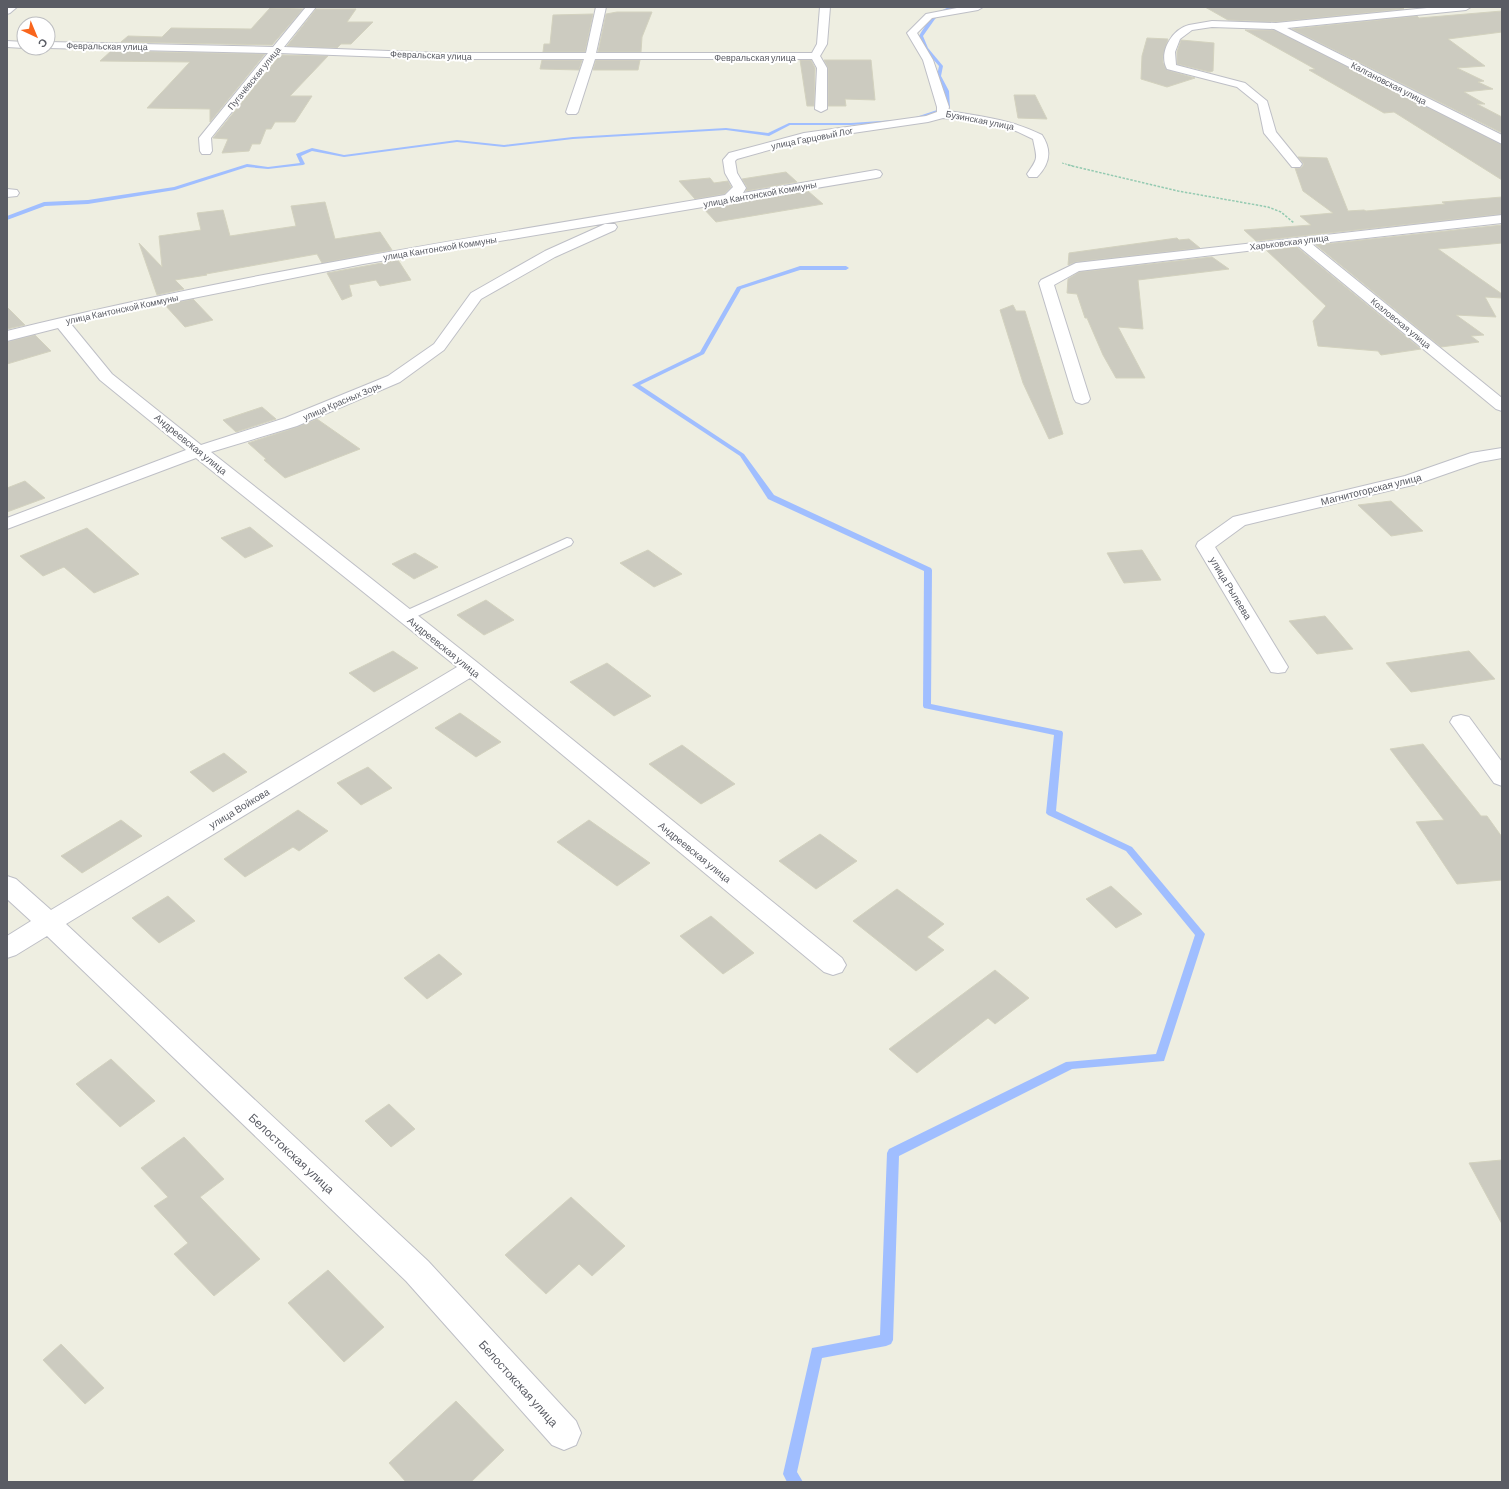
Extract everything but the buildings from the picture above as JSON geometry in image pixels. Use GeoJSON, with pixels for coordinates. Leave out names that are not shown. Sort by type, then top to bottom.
{"type":"FeatureCollection","features":[{"type":"Feature","properties":{"kind":"street"},"geometry":{"type":"LineString","coordinates":[[7,10],[12,7]]}},
{"type":"Feature","properties":{"kind":"street","name":"Пугачёвская улица"},"geometry":{"type":"LineString","coordinates":[[206,151],[205,138],[311,7]]}},
{"type":"Feature","properties":{"kind":"street"},"geometry":{"type":"LineString","coordinates":[[572,112],[590,57],[601,7]]}},
{"type":"Feature","properties":{"kind":"street"},"geometry":{"type":"LineString","coordinates":[[821,109],[822,68],[814,56],[822,44],[825,7]]}},
{"type":"Feature","properties":{"kind":"street","name":"Бузинская улица"},"geometry":{"type":"LineString","coordinates":[[978,7],[929,16],[912,33],[928,60],[942,110],[1020,128],[1038,137],[1043,159],[1042,166],[1034,174]]}},
{"type":"Feature","properties":{"kind":"street"},"geometry":{"type":"LineString","coordinates":[[1296,164],[1270,133],[1263,103],[1241,85],[1170,67],[1170,52],[1176,37],[1189,28],[1212,24],[1276,26],[1466,7]]}},
{"type":"Feature","properties":{"kind":"street","name":"Калгановская улица"},"geometry":{"type":"LineString","coordinates":[[1276,26],[1502,140]]}},
{"type":"Feature","properties":{"kind":"street","name":"Февральская улица"},"geometry":{"type":"LineString","coordinates":[[56,45],[277,50],[441,56],[814,56]]}},
{"type":"Feature","properties":{"kind":"street","name":"улица Гарцовый Лог"},"geometry":{"type":"LineString","coordinates":[[729,198],[740,188],[731,173],[729,160],[733,156],[804,137],[928,119],[942,110]]}},
{"type":"Feature","properties":{"kind":"street","name":"улица Кантонской Коммуны"},"geometry":{"type":"LineString","coordinates":[[7,336],[102,312],[363,260],[876,174]]}},
{"type":"Feature","properties":{"kind":"street","name":"улица Красных Зорь"},"geometry":{"type":"LineString","coordinates":[[7,524],[198,450],[291,422],[394,379],[439,347],[476,296],[550,254],[638,215]]}},
{"type":"Feature","properties":{"kind":"street","name":"Харьковская улица"},"geometry":{"type":"LineString","coordinates":[[1082,399],[1046,283],[1076,267],[1502,219]]}},
{"type":"Feature","properties":{"kind":"street","name":"Козловская улица"},"geometry":{"type":"LineString","coordinates":[[1300,241],[1502,406]]}},
{"type":"Feature","properties":{"kind":"street","name":"Андреевская улица"},"geometry":{"type":"LineString","coordinates":[[61,322],[106,377],[406,616],[833,965]]}},
{"type":"Feature","properties":{"kind":"street","name":"Магнитогорская улица"},"geometry":{"type":"LineString","coordinates":[[1239,521],[1411,480],[1477,457],[1502,453]]}},
{"type":"Feature","properties":{"kind":"street","name":"улица Рылеева"},"geometry":{"type":"LineString","coordinates":[[1239,521],[1206,546],[1278,667]]}},
{"type":"Feature","properties":{"kind":"street","name":"улица Войкова"},"geometry":{"type":"LineString","coordinates":[[7,948],[470,668]]}},
{"type":"Feature","properties":{"kind":"street"},"geometry":{"type":"LineString","coordinates":[[1461,722],[1502,778]]}},
{"type":"Feature","properties":{"kind":"street","name":"Белостокская улица"},"geometry":{"type":"LineString","coordinates":[[7,885],[49,922],[417,1271],[564,1433]]}},
{"type":"Feature","properties":{"kind":"lane"},"geometry":{"type":"LineString","coordinates":[[406,616],[567,542]]}},
{"type":"Feature","properties":{"kind":"path"},"geometry":{"type":"LineString","coordinates":[[1069,164],[1178,191],[1268,207]]}},
{"type":"Feature","properties":{"kind":"waterway"},"geometry":{"type":"LineString","coordinates":[[7,218],[44,204],[88,202],[175,188],[247,165],[268,168],[303,164],[298,155],[312,149],[344,156],[457,141],[504,146],[573,138],[726,129],[769,135],[789,124],[851,124],[910,120],[948,108],[948,99],[944,83],[939,76],[941,66],[927,49],[921,36],[933,18],[941,12],[953,7]]}},
{"type":"Feature","properties":{"kind":"waterway"},"geometry":{"type":"LineString","coordinates":[[796,1482],[790,1474],[817,1353],[886,1340],[893,1153],[1070,1065],[1160,1058],[1200,934],[1129,849],[1051,813],[1059,733],[927,706],[928,570],[771,497],[742,455],[635,385],[702,353],[739,288],[800,268],[846,268]]}}]}
